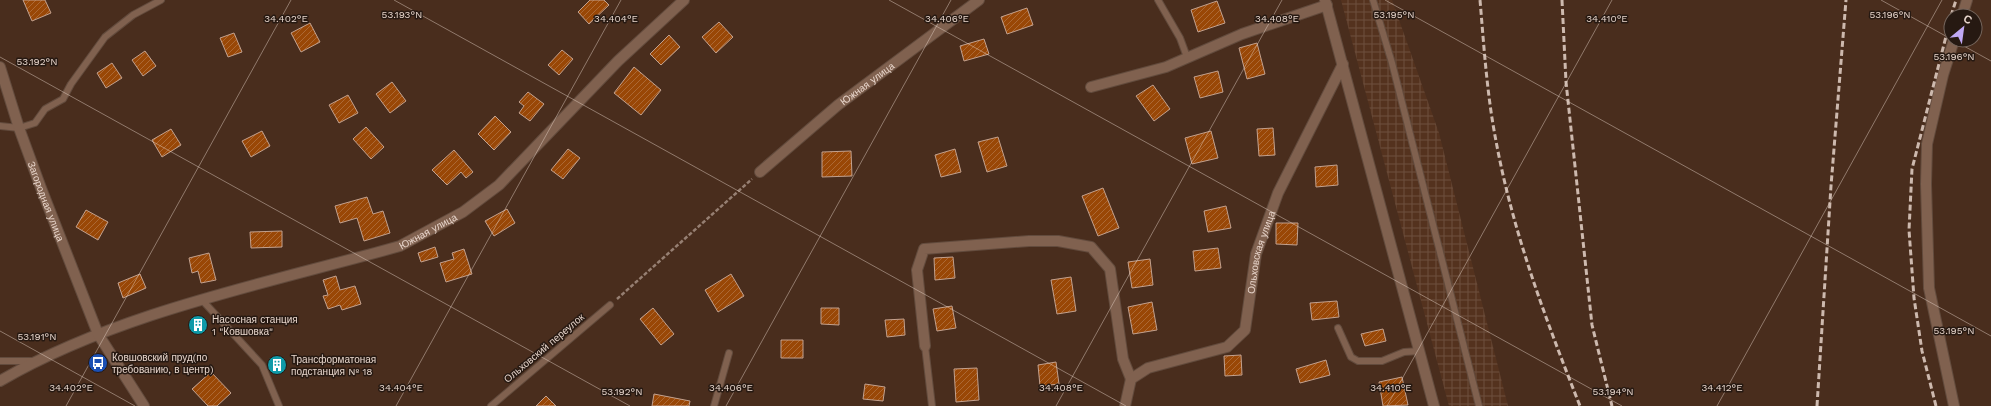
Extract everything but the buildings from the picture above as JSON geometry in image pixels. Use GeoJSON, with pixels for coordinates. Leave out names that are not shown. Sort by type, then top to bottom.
{"type":"FeatureCollection","features":[{"type":"Feature","properties":{"kind":"street","name":"Южная улица"},"geometry":{"type":"LineString","coordinates":[[0,381],[38,361],[98,334],[202,300],[400,246],[462,212],[499,185],[618,61],[684,0]]}},
{"type":"Feature","properties":{"kind":"street","name":"Южная улица"},"geometry":{"type":"LineString","coordinates":[[760,172],[838,105],[979,0]]}},
{"type":"Feature","properties":{"kind":"street"},"geometry":{"type":"LineString","coordinates":[[1091,87],[1166,67],[1242,34],[1326,3],[1434,406]]}},
{"type":"Feature","properties":{"kind":"street"},"geometry":{"type":"LineString","coordinates":[[1951,48],[1943,75],[1927,144],[1926,184],[1929,288],[1954,406]]}},
{"type":"Feature","properties":{"kind":"street","name":"Ольховская улица"},"geometry":{"type":"LineString","coordinates":[[1131,379],[1148,368],[1227,347],[1245,330],[1256,254],[1278,193],[1343,64]]}},
{"type":"Feature","properties":{"kind":"street","name":"Загородная улица"},"geometry":{"type":"LineString","coordinates":[[0,67],[19,128],[98,334]]}},
{"type":"Feature","properties":{"kind":"street"},"geometry":{"type":"LineString","coordinates":[[925,346],[917,270],[924,249],[987,243],[1058,242],[1091,247],[1110,269],[1123,359],[1131,379],[1125,406]]}},
{"type":"Feature","properties":{"kind":"street"},"geometry":{"type":"LineString","coordinates":[[98,334],[144,406]]}},
{"type":"Feature","properties":{"kind":"lane"},"geometry":{"type":"LineString","coordinates":[[0,126],[19,128],[35,123],[45,109],[63,99],[71,84],[105,37],[133,15],[161,0]]}},
{"type":"Feature","properties":{"kind":"lane"},"geometry":{"type":"LineString","coordinates":[[1158,0],[1180,38],[1187,57]]}},
{"type":"Feature","properties":{"kind":"lane"},"geometry":{"type":"LineString","coordinates":[[1373,0],[1392,63],[1479,406]]}},
{"type":"Feature","properties":{"kind":"lane"},"geometry":{"type":"LineString","coordinates":[[202,300],[262,365],[279,406]]}},
{"type":"Feature","properties":{"kind":"lane","name":"Ольховский переулок"},"geometry":{"type":"LineString","coordinates":[[491,406],[610,305]]}},
{"type":"Feature","properties":{"kind":"lane"},"geometry":{"type":"LineString","coordinates":[[1338,328],[1351,357],[1358,361],[1382,361],[1404,352],[1420,351]]}},
{"type":"Feature","properties":{"kind":"lane"},"geometry":{"type":"LineString","coordinates":[[925,346],[932,406]]}},
{"type":"Feature","properties":{"kind":"lane"},"geometry":{"type":"LineString","coordinates":[[714,406],[729,353]]}},
{"type":"Feature","properties":{"kind":"lane"},"geometry":{"type":"LineString","coordinates":[[0,361],[38,361]]}},
{"type":"Feature","properties":{"kind":"path"},"geometry":{"type":"LineString","coordinates":[[610,305],[760,172]]}},
{"type":"Feature","properties":{"kind":"shaded area"},"geometry":{"type":"Polygon","coordinates":[[[1341,0],[1392,0],[1439,133],[1508,406],[1449,406],[1341,0]]]}},
{"type":"Feature","properties":{"kind":"railway"},"geometry":{"type":"LineString","coordinates":[[1480,0],[1490,106],[1503,175],[1521,243],[1543,309],[1580,406]]}},
{"type":"Feature","properties":{"kind":"railway"},"geometry":{"type":"LineString","coordinates":[[1562,0],[1566,82],[1592,325],[1612,406]]}},
{"type":"Feature","properties":{"kind":"railway"},"geometry":{"type":"LineString","coordinates":[[1817,406],[1831,186],[1846,0]]}},
{"type":"Feature","properties":{"kind":"railway"},"geometry":{"type":"LineString","coordinates":[[1954,8],[1956,0]]}},
{"type":"Feature","properties":{"kind":"railway"},"geometry":{"type":"LineString","coordinates":[[1936,406],[1922,351],[1914,298],[1909,230],[1912,169],[1943,48]]}},
{"type":"Feature","properties":{"kind":"place","name":"Насосная станция 1 \"Ковшовка\""},"geometry":{"type":"Point","coordinates":[198,325]}},
{"type":"Feature","properties":{"kind":"place","name":"Ковшовский пруд(по требованию, в центр)"},"geometry":{"type":"Point","coordinates":[98,363]}},
{"type":"Feature","properties":{"kind":"place","name":"Трансформатоная подстанция № 18"},"geometry":{"type":"Point","coordinates":[277,365]}}]}
